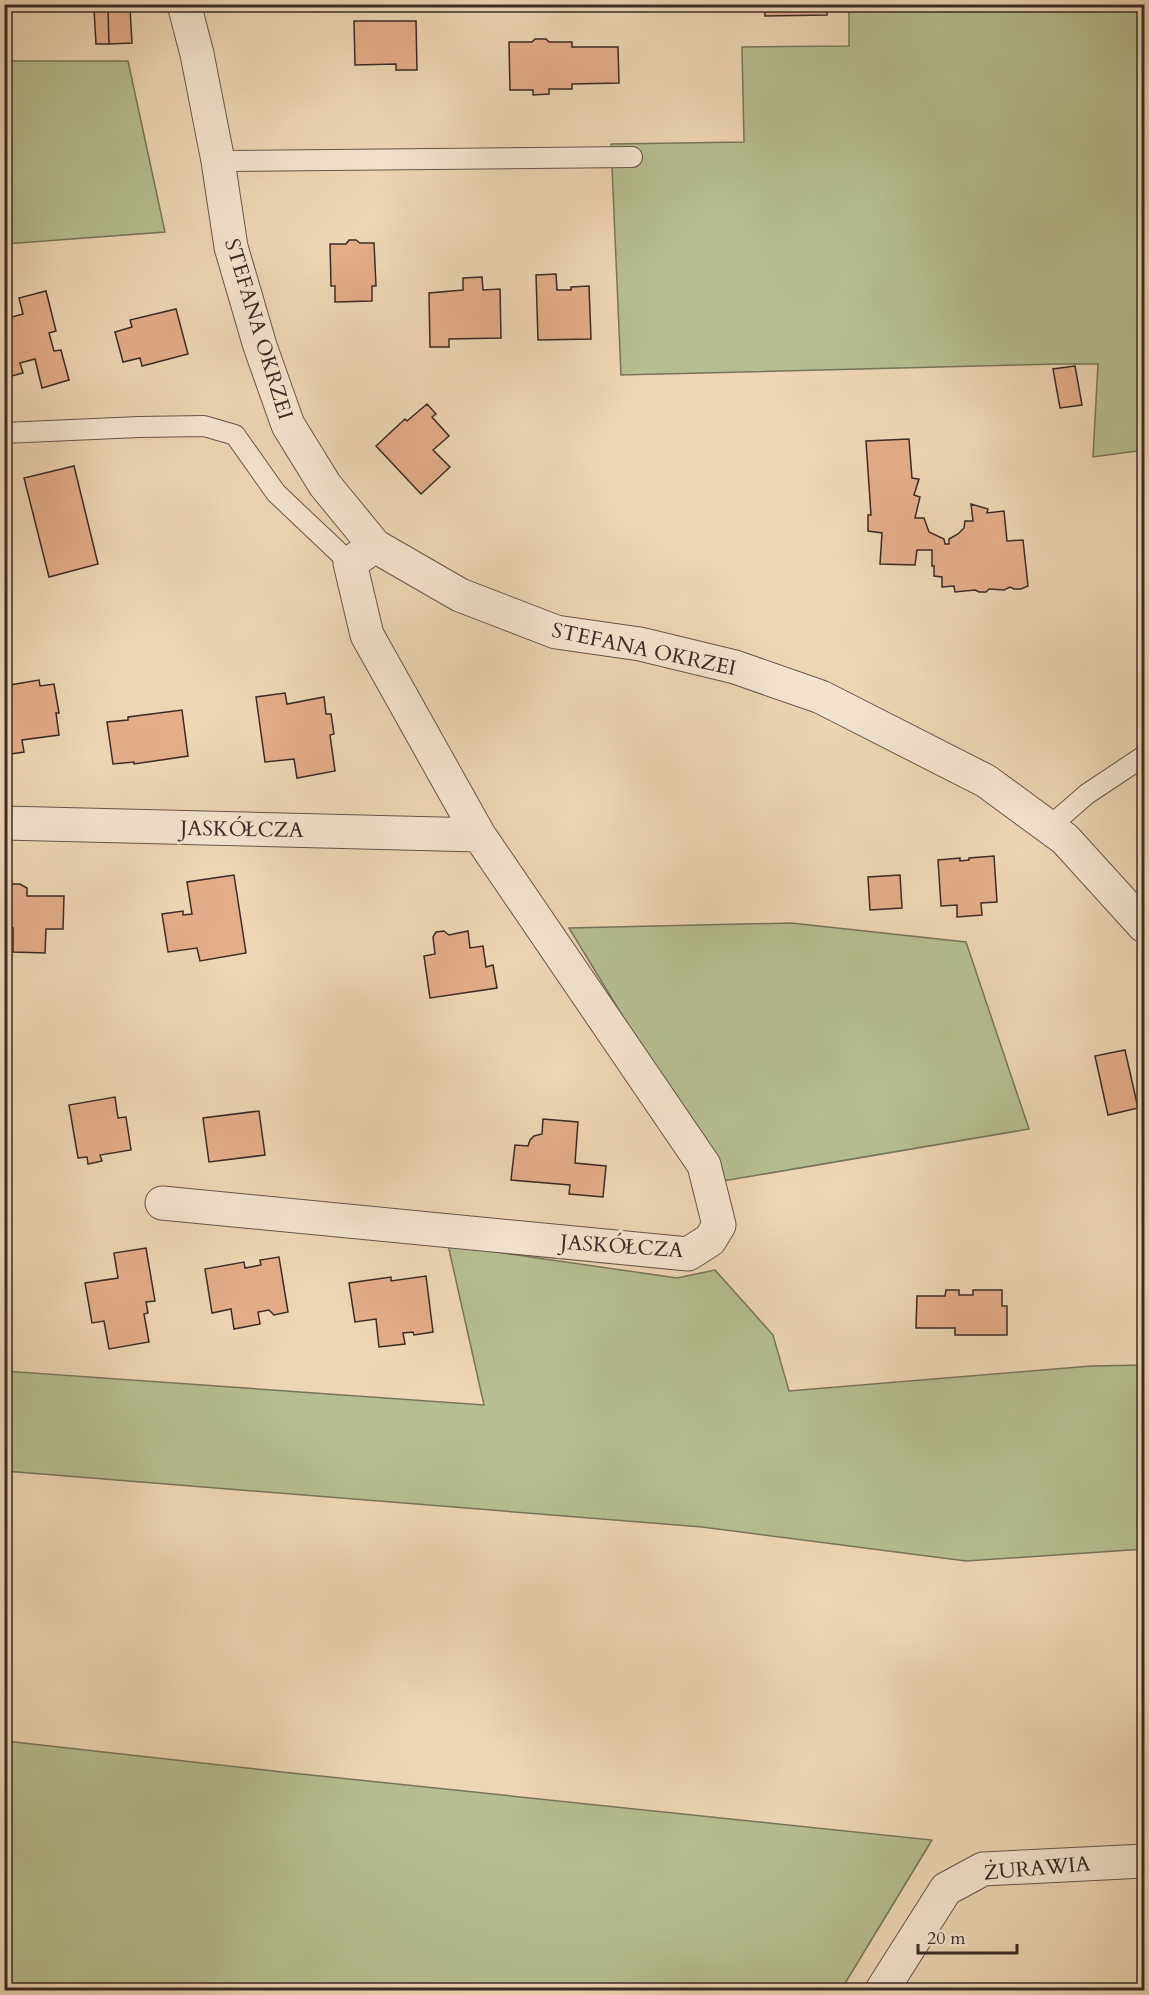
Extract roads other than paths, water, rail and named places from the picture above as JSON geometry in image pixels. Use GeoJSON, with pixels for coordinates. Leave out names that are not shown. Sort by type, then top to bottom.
{"type":"FeatureCollection","features":[{"type":"Feature","properties":{"kind":"street","name":"STEFANA OKRZEI"},"geometry":{"type":"LineString","coordinates":[[184,4],[197,54],[218,161],[231,248],[260,346],[288,425],[325,485],[363,555],[555,632],[640,644],[735,667],[821,697],[986,781],[1065,839],[1144,926]]}},
{"type":"Feature","properties":{"kind":"street","name":"JASKÓŁCZA"},"geometry":{"type":"LineString","coordinates":[[162,1203],[688,1254],[710,1240],[719,1225],[704,1165],[479,836],[367,635],[363,555]]}},
{"type":"Feature","properties":{"kind":"street","name":"JASKÓŁCZA"},"geometry":{"type":"LineString","coordinates":[[4,823],[479,836]]}},
{"type":"Feature","properties":{"kind":"street","name":"ŻURAWIA"},"geometry":{"type":"LineString","coordinates":[[882,1990],[946,1889],[983,1869],[1144,1861]]}},
{"type":"Feature","properties":{"kind":"lane"},"geometry":{"type":"LineString","coordinates":[[218,161],[632,157]]}},
{"type":"Feature","properties":{"kind":"lane"},"geometry":{"type":"LineString","coordinates":[[4,433],[204,426],[235,435],[276,493],[363,555]]}},
{"type":"Feature","properties":{"kind":"lane"},"geometry":{"type":"LineString","coordinates":[[1049,827],[1087,794],[1144,756]]}}]}
